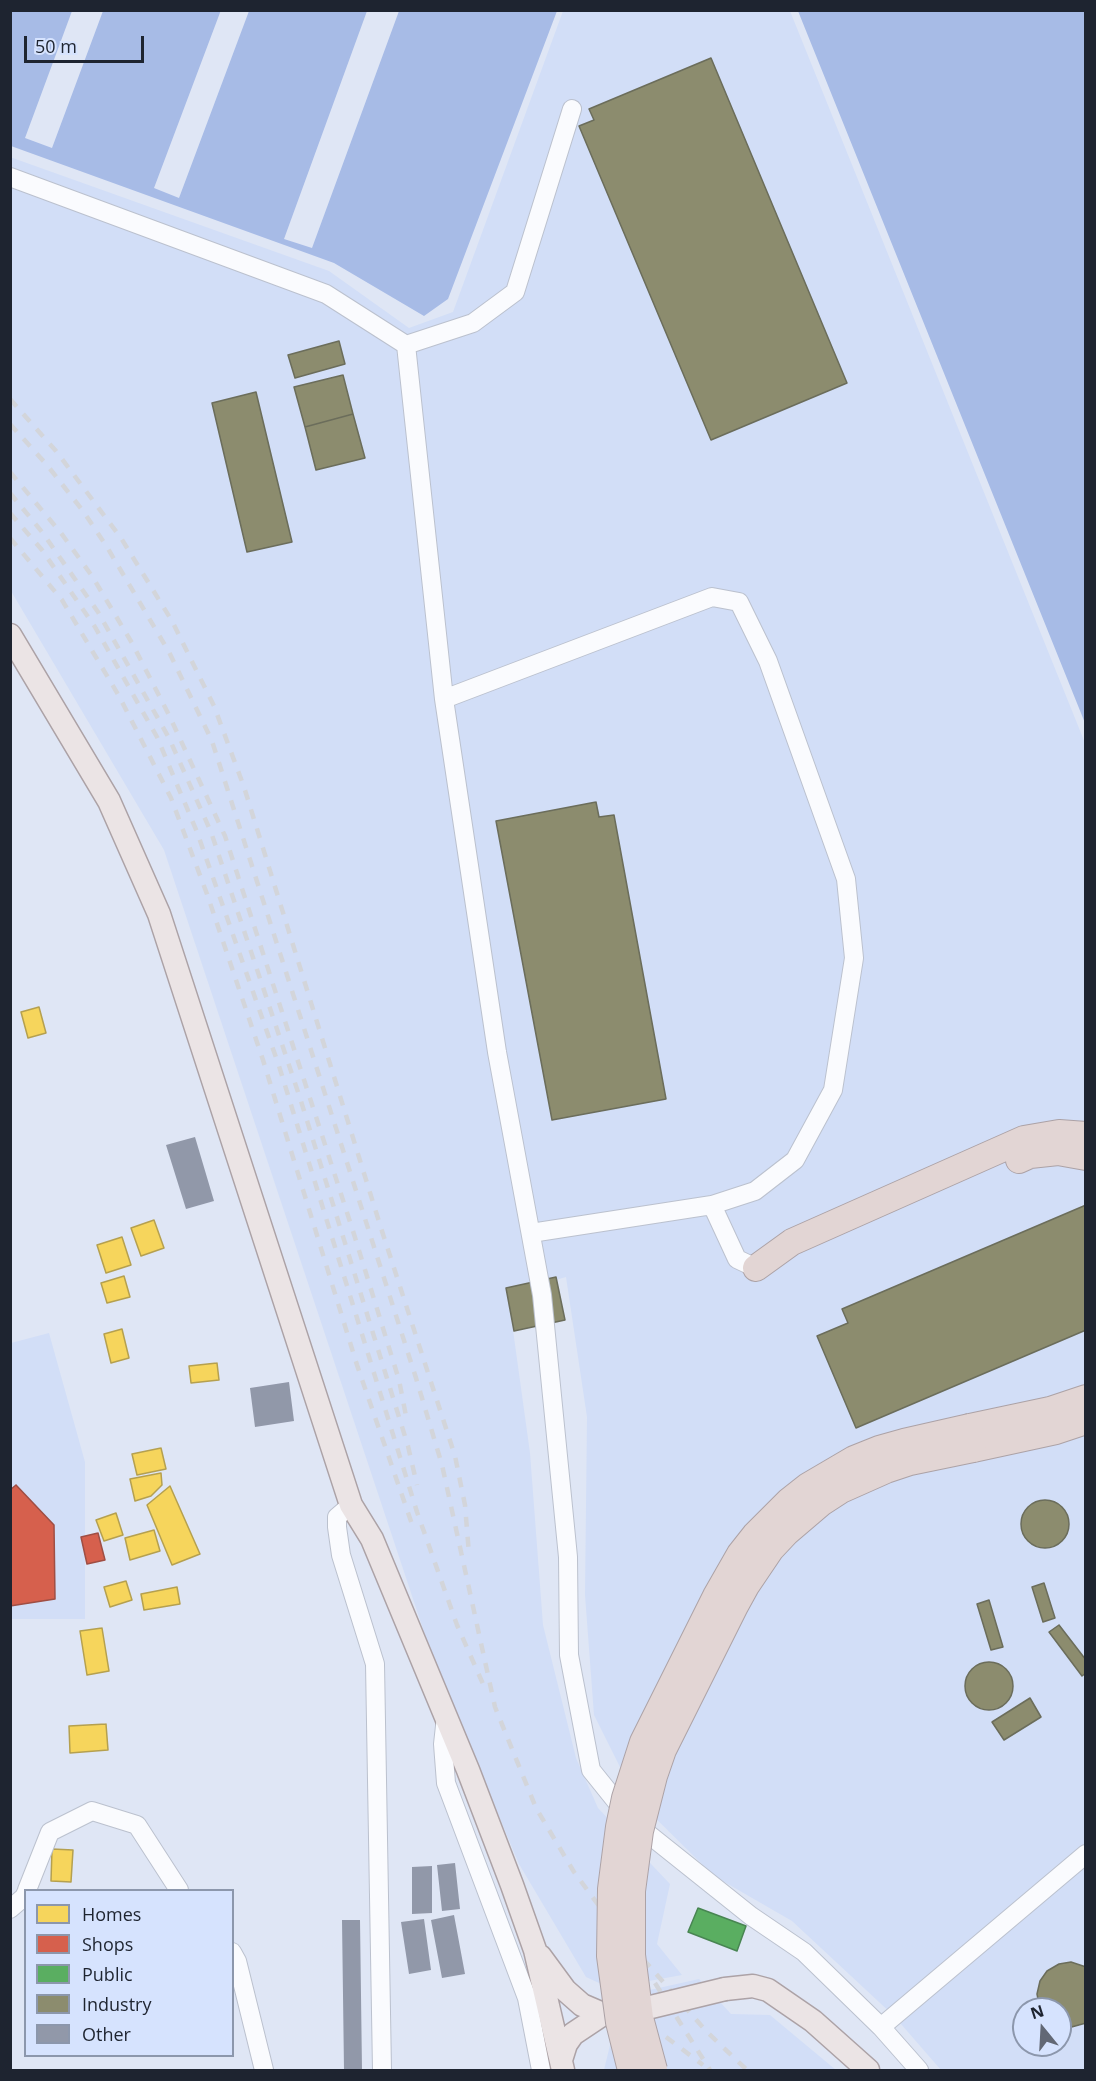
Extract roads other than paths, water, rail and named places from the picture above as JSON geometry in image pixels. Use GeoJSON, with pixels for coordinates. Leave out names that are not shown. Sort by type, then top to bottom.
{"type":"FeatureCollection","features":[{"type":"Feature","properties":{"kind":"highway"},"geometry":{"type":"LineString","coordinates":[[756,1268],[792,1242],[1024,1139],[1059,1133],[1086,1135]]}},
{"type":"Feature","properties":{"kind":"highway"},"geometry":{"type":"LineString","coordinates":[[756,1268],[800,1257],[1030,1155],[1058,1152],[1086,1157]]}},
{"type":"Feature","properties":{"kind":"highway"},"geometry":{"type":"LineString","coordinates":[[654,2070],[640,2018],[632,1954],[632,1891],[640,1831],[663,1750],[752,1576],[771,1549],[795,1525],[821,1503],[849,1486],[972,1438],[1086,1398]]}},
{"type":"Feature","properties":{"kind":"highway"},"geometry":{"type":"LineString","coordinates":[[631,2070],[619,2022],[610,1956],[610,1889],[625,1798],[643,1742],[716,1596],[740,1554],[755,1535],[789,1501],[808,1486],[854,1459],[879,1449],[904,1442],[1056,1431],[1086,1421]]}},
{"type":"Feature","properties":{"kind":"main road"},"geometry":{"type":"LineString","coordinates":[[10,635],[109,801],[159,914],[351,1504],[372,1539],[468,1770],[535,1950],[562,2065]]}},
{"type":"Feature","properties":{"kind":"main road"},"geometry":{"type":"LineString","coordinates":[[535,1950],[565,1990],[582,2005],[603,2014]]}},
{"type":"Feature","properties":{"kind":"main road"},"geometry":{"type":"LineString","coordinates":[[562,2065],[566,2044],[573,2034],[603,2014],[651,2007],[725,1989],[753,1986],[768,1990],[813,2021],[868,2070]]}},
{"type":"Feature","properties":{"kind":"street"},"geometry":{"type":"LineString","coordinates":[[406,345],[473,323],[515,292],[572,109]]}},
{"type":"Feature","properties":{"kind":"street"},"geometry":{"type":"LineString","coordinates":[[10,177],[327,294],[406,345]]}},
{"type":"Feature","properties":{"kind":"street"},"geometry":{"type":"LineString","coordinates":[[406,345],[444,699],[497,1052],[542,1295],[568,1557],[569,1655],[591,1770],[632,1821],[751,1916],[804,1952],[881,2027],[919,2070]]}},
{"type":"Feature","properties":{"kind":"street"},"geometry":{"type":"LineString","coordinates":[[444,699],[712,597],[739,602],[768,661],[846,879],[854,958],[833,1089],[795,1160],[755,1191],[712,1205],[531,1233]]}},
{"type":"Feature","properties":{"kind":"street"},"geometry":{"type":"LineString","coordinates":[[712,1205],[737,1259],[756,1268]]}},
{"type":"Feature","properties":{"kind":"street"},"geometry":{"type":"LineString","coordinates":[[351,1504],[337,1517],[337,1527],[341,1555],[375,1664],[382,2070]]}},
{"type":"Feature","properties":{"kind":"street"},"geometry":{"type":"LineString","coordinates":[[446,1717],[443,1744],[446,1782],[527,1998],[541,2070]]}},
{"type":"Feature","properties":{"kind":"street"},"geometry":{"type":"LineString","coordinates":[[27,1889],[50,1832],[92,1811],[137,1825],[178,1889]]}},
{"type":"Feature","properties":{"kind":"street"},"geometry":{"type":"LineString","coordinates":[[881,2027],[1086,1854]]}},
{"type":"Feature","properties":{"kind":"street"},"geometry":{"type":"LineString","coordinates":[[10,1909],[24,1897]]}},
{"type":"Feature","properties":{"kind":"street"},"geometry":{"type":"LineString","coordinates":[[234,1955],[264,2070]]}},
{"type":"Feature","properties":{"kind":"water"},"geometry":{"type":"Polygon","coordinates":[[[10,11],[557,11],[448,299],[424,316],[334,263],[11,146],[10,11]]]}},
{"type":"Feature","properties":{"kind":"water"},"geometry":{"type":"Polygon","coordinates":[[[798,11],[1085,11],[1085,723],[798,11]]]}},
{"type":"Feature","properties":{"kind":"railway"},"geometry":{"type":"LineString","coordinates":[[10,399],[56,451],[121,538],[172,621],[214,706],[244,787],[381,1228],[455,1456],[465,1505],[469,1554]]}},
{"type":"Feature","properties":{"kind":"railway"},"geometry":{"type":"LineString","coordinates":[[10,424],[47,465],[83,511],[107,547],[169,652],[212,741],[416,1378],[442,1465],[495,1707],[536,1808],[574,1872],[614,1926],[707,2032],[747,2070]]}},
{"type":"Feature","properties":{"kind":"railway"},"geometry":{"type":"LineString","coordinates":[[10,472],[61,533],[92,576],[132,643],[169,715],[225,836],[353,1231],[399,1380],[407,1421]]}},
{"type":"Feature","properties":{"kind":"railway"},"geometry":{"type":"LineString","coordinates":[[10,493],[42,532],[98,612],[169,738],[211,832],[300,1098],[408,1446],[417,1485]]}},
{"type":"Feature","properties":{"kind":"railway"},"geometry":{"type":"LineString","coordinates":[[10,513],[42,550],[95,627],[157,737],[197,832],[279,1066],[417,1512],[457,1625],[483,1684]]}},
{"type":"Feature","properties":{"kind":"railway"},"geometry":{"type":"LineString","coordinates":[[10,538],[62,600],[119,696],[171,798],[207,894],[263,1060],[357,1365],[414,1530]]}},
{"type":"Feature","properties":{"kind":"railway"},"geometry":{"type":"LineString","coordinates":[[655,1983],[710,2070]]}},
{"type":"Feature","properties":{"kind":"railway"},"geometry":{"type":"LineString","coordinates":[[666,2037],[703,2065]]}}]}
